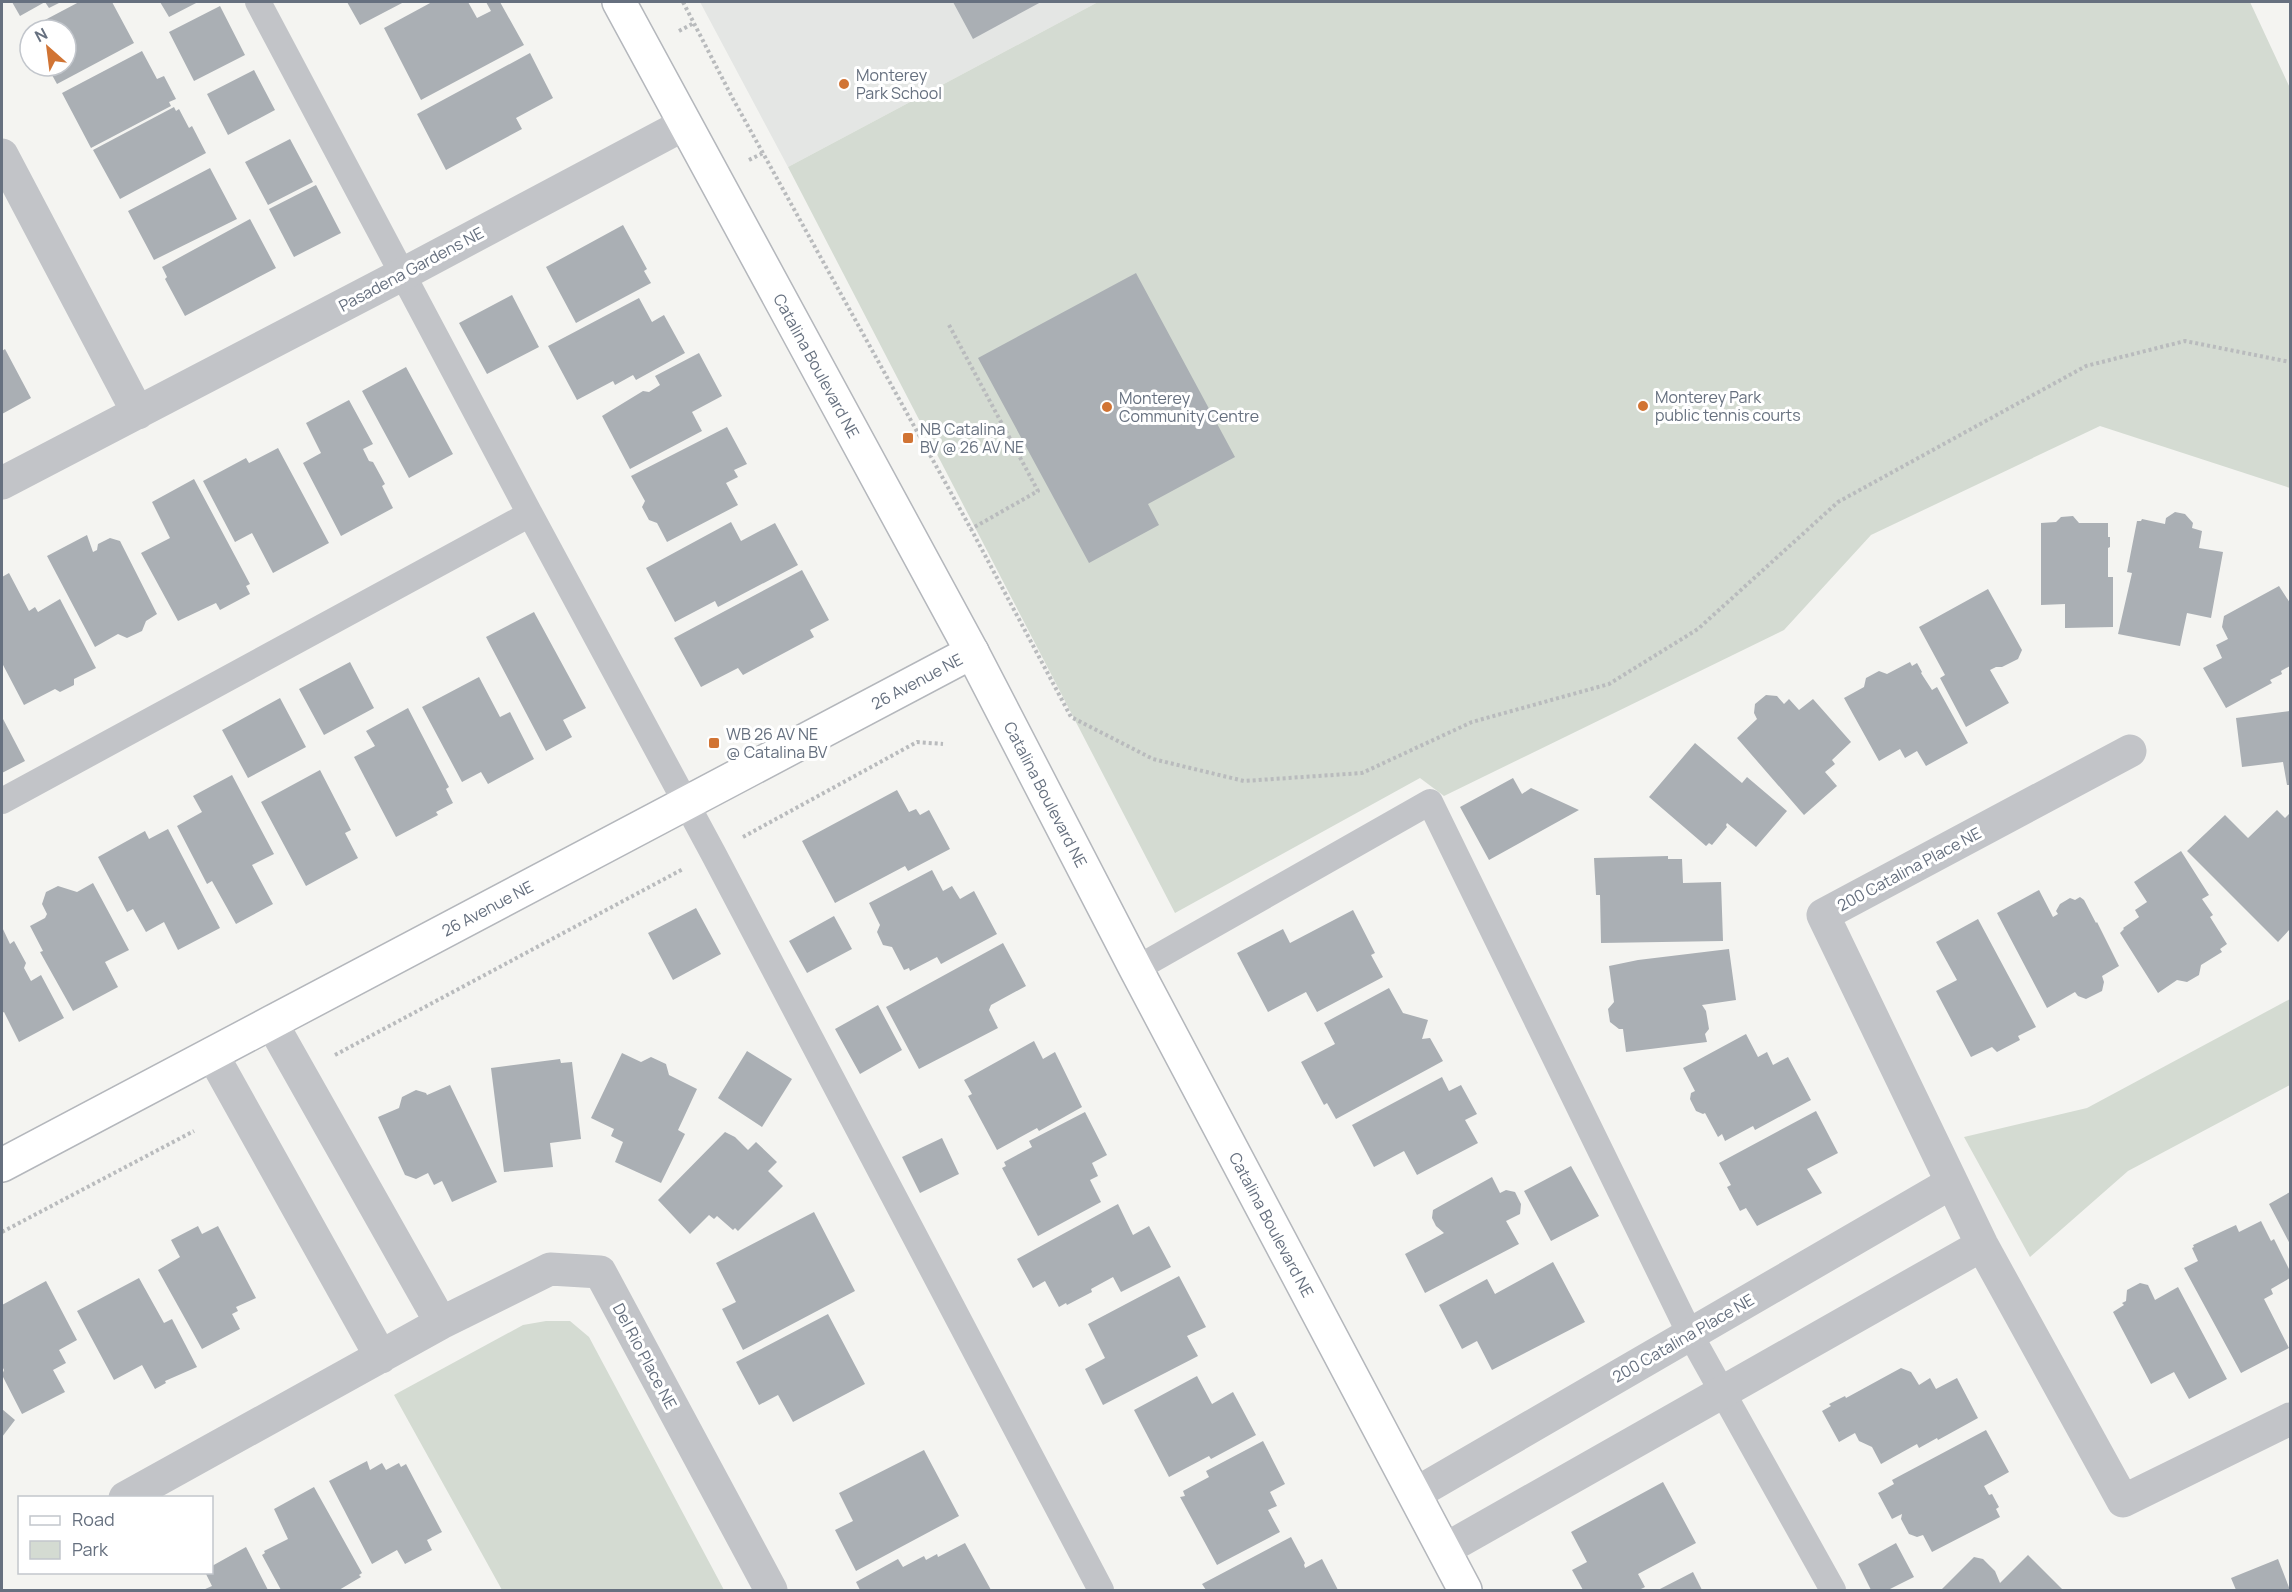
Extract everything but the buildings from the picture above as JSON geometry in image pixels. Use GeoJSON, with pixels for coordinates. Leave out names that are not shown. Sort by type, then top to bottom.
{"type":"FeatureCollection","features":[{"type":"Feature","properties":{"kind":"street","name":"Catalina Boulevard NE"},"geometry":{"type":"LineString","coordinates":[[620,2],[972,652],[1136,969],[1466,1590]]}},
{"type":"Feature","properties":{"kind":"street","name":"Pasadena Gardens NE"},"geometry":{"type":"LineString","coordinates":[[2,483],[685,124]]}},
{"type":"Feature","properties":{"kind":"street"},"geometry":{"type":"LineString","coordinates":[[2,156],[138,412]]}},
{"type":"Feature","properties":{"kind":"street","name":"26 Avenue NE"},"geometry":{"type":"LineString","coordinates":[[2,1165],[972,652]]}},
{"type":"Feature","properties":{"kind":"street","name":"200 Catalina Place NE"},"geometry":{"type":"LineString","coordinates":[[2130,751],[1823,915],[1982,1245],[2123,1501],[2290,1419]]}},
{"type":"Feature","properties":{"kind":"street"},"geometry":{"type":"LineString","coordinates":[[271,1022],[441,1323]]}},
{"type":"Feature","properties":{"kind":"street"},"geometry":{"type":"LineString","coordinates":[[212,1054],[381,1358]]}},
{"type":"Feature","properties":{"kind":"street","name":"200 Catalina Place NE"},"geometry":{"type":"LineString","coordinates":[[1415,1494],[1951,1183]]}},
{"type":"Feature","properties":{"kind":"street"},"geometry":{"type":"LineString","coordinates":[[1444,1550],[1982,1245]]}},
{"type":"Feature","properties":{"kind":"street","name":"Del Rio Place NE"},"geometry":{"type":"LineString","coordinates":[[127,1496],[441,1323],[550,1269],[600,1272],[771,1590]]}},
{"type":"Feature","properties":{"kind":"lane"},"geometry":{"type":"LineString","coordinates":[[258,2],[687,804],[1101,1590]]}},
{"type":"Feature","properties":{"kind":"lane"},"geometry":{"type":"LineString","coordinates":[[2,801],[530,514]]}},
{"type":"Feature","properties":{"kind":"lane"},"geometry":{"type":"LineString","coordinates":[[1136,969],[1430,802],[1690,1334],[1833,1590]]}},
{"type":"Feature","properties":{"kind":"path"},"geometry":{"type":"LineString","coordinates":[[683,2],[1071,717],[1153,759],[1244,781],[1362,772],[1472,722],[1609,684],[1698,629],[1838,502],[2086,366],[2185,341],[2290,362]]}},
{"type":"Feature","properties":{"kind":"path"},"geometry":{"type":"LineString","coordinates":[[679,31],[694,23]]}},
{"type":"Feature","properties":{"kind":"path"},"geometry":{"type":"LineString","coordinates":[[748,160],[763,153]]}},
{"type":"Feature","properties":{"kind":"path"},"geometry":{"type":"LineString","coordinates":[[949,325],[1038,491],[971,529]]}},
{"type":"Feature","properties":{"kind":"path"},"geometry":{"type":"LineString","coordinates":[[335,1056],[917,742],[943,744]]}},
{"type":"Feature","properties":{"kind":"path"},"geometry":{"type":"LineString","coordinates":[[2,1232],[194,1131]]}},
{"type":"Feature","properties":{"kind":"shaded area","name":"Monterey Park School"},"geometry":{"type":"Polygon","coordinates":[[[700,2],[1098,2],[788,167],[700,2]]]}},
{"type":"Feature","properties":{"kind":"green space"},"geometry":{"type":"Polygon","coordinates":[[[1098,2],[2250,2],[2290,88],[2290,488],[2100,426],[1871,535],[1784,630],[1444,796],[1420,778],[1175,913],[788,167],[1098,2]]]}},
{"type":"Feature","properties":{"kind":"green space"},"geometry":{"type":"Polygon","coordinates":[[[2290,999],[2290,1085],[2128,1171],[2030,1257],[1964,1137],[2087,1108],[2290,999]]]}},
{"type":"Feature","properties":{"kind":"green space"},"geometry":{"type":"Polygon","coordinates":[[[546,1321],[570,1321],[589,1337],[724,1590],[502,1590],[394,1395],[523,1325],[546,1321]]]}},
{"type":"Feature","properties":{"kind":"place","name":"Monterey Park School"},"geometry":{"type":"Point","coordinates":[844,84]}},
{"type":"Feature","properties":{"kind":"place","name":"Monterey Park public tennis courts"},"geometry":{"type":"Point","coordinates":[1643,406]}},
{"type":"Feature","properties":{"kind":"place","name":"Monterey Community Centre"},"geometry":{"type":"Point","coordinates":[1107,407]}},
{"type":"Feature","properties":{"kind":"place","name":"NB Catalina BV @ 26 AV NE"},"geometry":{"type":"Point","coordinates":[908,438]}},
{"type":"Feature","properties":{"kind":"place","name":"WB 26 AV NE @ Catalina BV"},"geometry":{"type":"Point","coordinates":[714,743]}}]}
